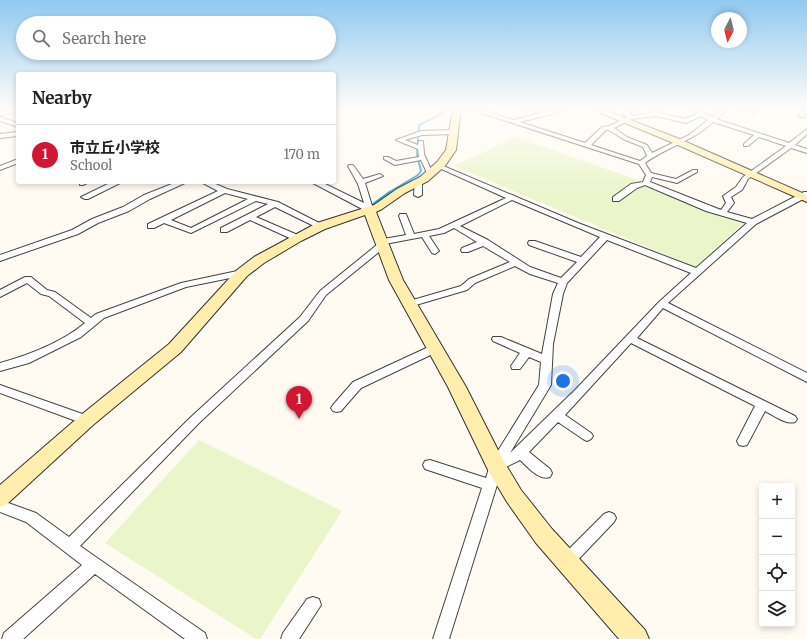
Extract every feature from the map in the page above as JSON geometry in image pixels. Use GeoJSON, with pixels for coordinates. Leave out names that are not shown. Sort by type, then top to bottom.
{"type":"FeatureCollection","features":[{"type":"Feature","properties":{"kind":"street"},"geometry":{"type":"LineString","coordinates":[[403,139],[399,140],[418,147]]}},
{"type":"Feature","properties":{"kind":"street"},"geometry":{"type":"LineString","coordinates":[[419,139],[420,159],[430,174]]}},
{"type":"Feature","properties":{"kind":"street"},"geometry":{"type":"LineString","coordinates":[[0,498],[87,420],[175,348],[242,273],[259,260],[297,238],[321,226],[372,208],[418,182],[430,174],[447,158],[451,150],[452,139]]}},
{"type":"Feature","properties":{"kind":"street"},"geometry":{"type":"LineString","coordinates":[[568,139],[641,162],[650,175],[677,181],[695,171]]}},
{"type":"Feature","properties":{"kind":"street"},"geometry":{"type":"LineString","coordinates":[[587,145],[593,139]]}},
{"type":"Feature","properties":{"kind":"street"},"geometry":{"type":"LineString","coordinates":[[627,139],[645,146],[650,155]]}},
{"type":"Feature","properties":{"kind":"street"},"geometry":{"type":"LineString","coordinates":[[672,139],[806,197]]}},
{"type":"Feature","properties":{"kind":"street"},"geometry":{"type":"LineString","coordinates":[[641,162],[650,155],[685,139]]}},
{"type":"Feature","properties":{"kind":"street"},"geometry":{"type":"LineString","coordinates":[[746,145],[752,139]]}},
{"type":"Feature","properties":{"kind":"street"},"geometry":{"type":"LineString","coordinates":[[771,139],[807,146]]}},
{"type":"Feature","properties":{"kind":"street"},"geometry":{"type":"LineString","coordinates":[[723,212],[730,203],[727,196],[738,188],[744,178],[752,174],[798,139]]}},
{"type":"Feature","properties":{"kind":"street"},"geometry":{"type":"LineString","coordinates":[[792,144],[807,151]]}},
{"type":"Feature","properties":{"kind":"street"},"geometry":{"type":"LineString","coordinates":[[386,158],[395,163],[420,159]]}},
{"type":"Feature","properties":{"kind":"street"},"geometry":{"type":"LineString","coordinates":[[0,168],[16,162]]}},
{"type":"Feature","properties":{"kind":"street"},"geometry":{"type":"LineString","coordinates":[[351,166],[361,182],[372,208],[385,243],[396,280],[415,302],[435,348],[496,466],[514,496],[544,536],[636,639]]}},
{"type":"Feature","properties":{"kind":"street"},"geometry":{"type":"LineString","coordinates":[[439,166],[605,237],[698,272]]}},
{"type":"Feature","properties":{"kind":"street"},"geometry":{"type":"LineString","coordinates":[[646,183],[650,175]]}},
{"type":"Feature","properties":{"kind":"street"},"geometry":{"type":"LineString","coordinates":[[361,182],[380,176]]}},
{"type":"Feature","properties":{"kind":"street"},"geometry":{"type":"LineString","coordinates":[[418,182],[418,195]]}},
{"type":"Feature","properties":{"kind":"street"},"geometry":{"type":"LineString","coordinates":[[616,199],[634,186],[646,183],[710,209],[753,222]]}},
{"type":"Feature","properties":{"kind":"street"},"geometry":{"type":"LineString","coordinates":[[102,184],[108,186]]}},
{"type":"Feature","properties":{"kind":"street"},"geometry":{"type":"LineString","coordinates":[[85,196],[113,184]]}},
{"type":"Feature","properties":{"kind":"street"},"geometry":{"type":"LineString","coordinates":[[0,258],[75,232],[95,221],[126,209],[147,197],[178,184]]}},
{"type":"Feature","properties":{"kind":"street"},"geometry":{"type":"LineString","coordinates":[[208,184],[224,191],[275,204],[321,226]]}},
{"type":"Feature","properties":{"kind":"street"},"geometry":{"type":"LineString","coordinates":[[319,184],[372,208]]}},
{"type":"Feature","properties":{"kind":"street"},"geometry":{"type":"LineString","coordinates":[[151,226],[224,191]]}},
{"type":"Feature","properties":{"kind":"street"},"geometry":{"type":"LineString","coordinates":[[496,466],[517,456],[631,339],[662,304],[753,222],[785,204],[806,197]]}},
{"type":"Feature","properties":{"kind":"street"},"geometry":{"type":"LineString","coordinates":[[70,546],[195,420],[304,319],[323,293],[385,243],[425,235],[455,226],[511,198]]}},
{"type":"Feature","properties":{"kind":"street"},"geometry":{"type":"LineString","coordinates":[[165,220],[191,231],[254,199]]}},
{"type":"Feature","properties":{"kind":"street"},"geometry":{"type":"LineString","coordinates":[[224,230],[275,204]]}},
{"type":"Feature","properties":{"kind":"street"},"geometry":{"type":"LineString","coordinates":[[403,216],[411,237]]}},
{"type":"Feature","properties":{"kind":"street"},"geometry":{"type":"LineString","coordinates":[[250,217],[297,238]]}},
{"type":"Feature","properties":{"kind":"street"},"geometry":{"type":"LineString","coordinates":[[455,226],[485,242],[524,268],[563,282]]}},
{"type":"Feature","properties":{"kind":"street"},"geometry":{"type":"LineString","coordinates":[[425,235],[435,251]]}},
{"type":"Feature","properties":{"kind":"street"},"geometry":{"type":"LineString","coordinates":[[441,639],[496,466],[545,385],[548,344],[558,294],[563,282],[605,237]]}},
{"type":"Feature","properties":{"kind":"street"},"geometry":{"type":"LineString","coordinates":[[465,250],[485,242]]}},
{"type":"Feature","properties":{"kind":"street"},"geometry":{"type":"LineString","coordinates":[[532,243],[583,261]]}},
{"type":"Feature","properties":{"kind":"street"},"geometry":{"type":"LineString","coordinates":[[415,302],[464,288],[472,281],[515,263]]}},
{"type":"Feature","properties":{"kind":"street"},"geometry":{"type":"LineString","coordinates":[[0,367],[25,360],[76,335],[100,316],[184,285],[242,273]]}},
{"type":"Feature","properties":{"kind":"street"},"geometry":{"type":"LineString","coordinates":[[0,294],[28,279],[44,292],[52,294],[91,322]]}},
{"type":"Feature","properties":{"kind":"street"},"geometry":{"type":"LineString","coordinates":[[662,304],[807,378]]}},
{"type":"Feature","properties":{"kind":"street"},"geometry":{"type":"LineString","coordinates":[[498,339],[547,360]]}},
{"type":"Feature","properties":{"kind":"street"},"geometry":{"type":"LineString","coordinates":[[631,339],[791,419]]}},
{"type":"Feature","properties":{"kind":"street"},"geometry":{"type":"LineString","coordinates":[[337,408],[357,385],[435,348]]}},
{"type":"Feature","properties":{"kind":"street"},"geometry":{"type":"LineString","coordinates":[[516,366],[527,352]]}},
{"type":"Feature","properties":{"kind":"street"},"geometry":{"type":"LineString","coordinates":[[0,389],[87,420]]}},
{"type":"Feature","properties":{"kind":"street"},"geometry":{"type":"LineString","coordinates":[[743,440],[762,405]]}},
{"type":"Feature","properties":{"kind":"street"},"geometry":{"type":"LineString","coordinates":[[556,416],[587,436]]}},
{"type":"Feature","properties":{"kind":"street"},"geometry":{"type":"LineString","coordinates":[[520,452],[545,473]]}},
{"type":"Feature","properties":{"kind":"street"},"geometry":{"type":"LineString","coordinates":[[430,465],[490,485]]}},
{"type":"Feature","properties":{"kind":"street"},"geometry":{"type":"LineString","coordinates":[[0,506],[31,517],[193,637]]}},
{"type":"Feature","properties":{"kind":"street"},"geometry":{"type":"LineString","coordinates":[[567,561],[609,518]]}},
{"type":"Feature","properties":{"kind":"street"},"geometry":{"type":"LineString","coordinates":[[10,639],[94,565]]}},
{"type":"Feature","properties":{"kind":"street"},"geometry":{"type":"LineString","coordinates":[[288,639],[313,605]]}},
{"type":"Feature","properties":{"kind":"green space"},"geometry":{"type":"Polygon","coordinates":[[[512,139],[521,139],[646,183],[745,222],[695,267],[454,166],[512,139]]]}},
{"type":"Feature","properties":{"kind":"green space"},"geometry":{"type":"Polygon","coordinates":[[[199,440],[342,511],[260,639],[256,639],[105,543],[199,440]]]}},
{"type":"Feature","properties":{"kind":"waterway"},"geometry":{"type":"LineString","coordinates":[[388,193],[418,175],[421,171],[417,155],[418,139]]}},
{"type":"Feature","properties":{"kind":"waterway"},"geometry":{"type":"LineString","coordinates":[[372,207],[372,205],[390,192]]}},
{"type":"Feature","properties":{"kind":"place","name":"市立丘小学校"},"geometry":{"type":"Point","coordinates":[299,419]}}]}
